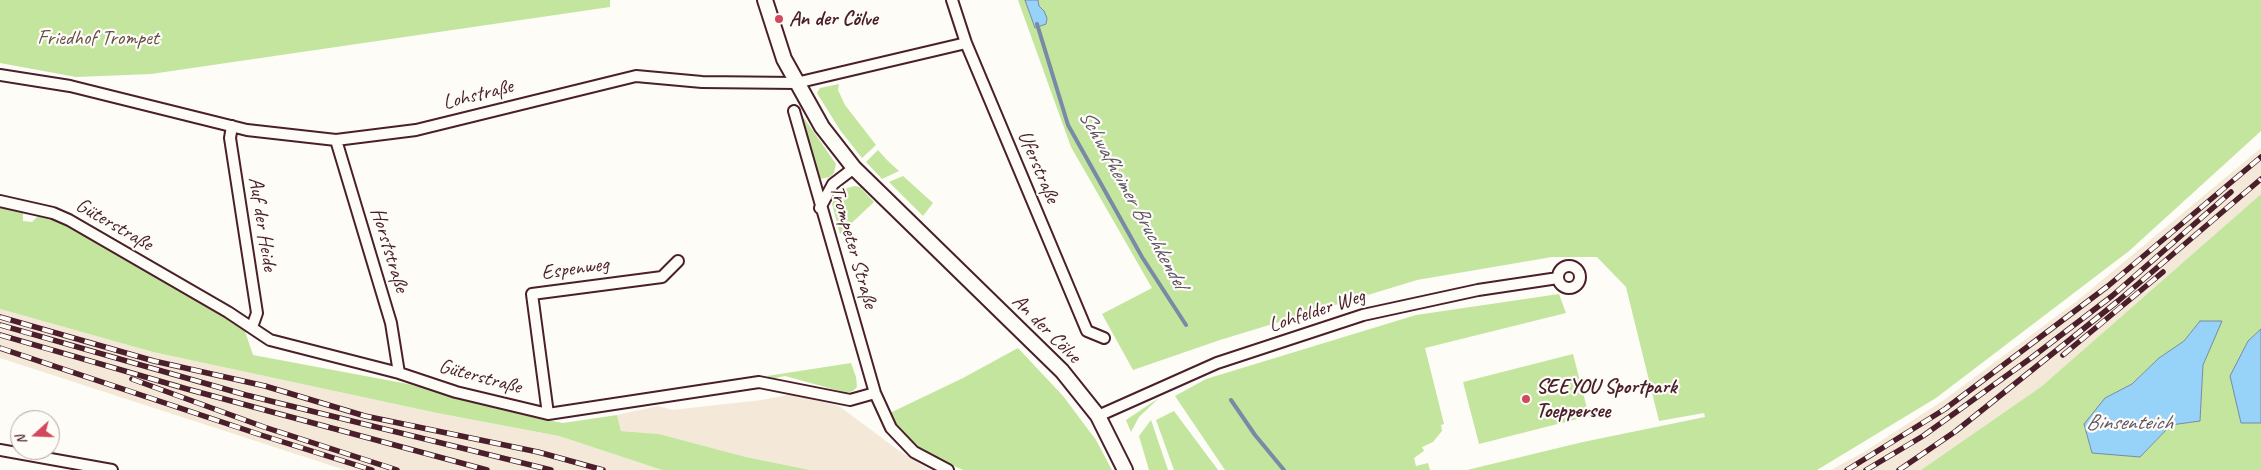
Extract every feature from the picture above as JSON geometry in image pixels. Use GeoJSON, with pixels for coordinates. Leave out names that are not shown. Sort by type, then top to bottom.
{"type":"FeatureCollection","features":[{"type":"Feature","properties":{"kind":"street"},"geometry":{"type":"LineString","coordinates":[[765,0],[782,52],[796,83]]}},
{"type":"Feature","properties":{"kind":"street","name":"Uferstraße"},"geometry":{"type":"LineString","coordinates":[[952,0],[966,43],[1087,331],[1104,338]]}},
{"type":"Feature","properties":{"kind":"street","name":"Lohstraße"},"geometry":{"type":"LineString","coordinates":[[0,75],[70,86],[247,130],[336,140],[416,130],[636,76],[702,82],[796,83],[966,43]]}},
{"type":"Feature","properties":{"kind":"street","name":"An der Cölve"},"geometry":{"type":"LineString","coordinates":[[796,83],[822,127],[854,168],[1062,371],[1098,416],[1125,470]]}},
{"type":"Feature","properties":{"kind":"street","name":"Trompeter Straße"},"geometry":{"type":"LineString","coordinates":[[794,111],[820,208],[875,393]]}},
{"type":"Feature","properties":{"kind":"street","name":"Auf der Heide"},"geometry":{"type":"LineString","coordinates":[[232,126],[230,138],[258,313],[252,327]]}},
{"type":"Feature","properties":{"kind":"street","name":"Horststraße"},"geometry":{"type":"LineString","coordinates":[[336,140],[391,322],[399,373]]}},
{"type":"Feature","properties":{"kind":"street"},"geometry":{"type":"LineString","coordinates":[[820,208],[833,184],[854,168]]}},
{"type":"Feature","properties":{"kind":"street","name":"Güterstraße"},"geometry":{"type":"LineString","coordinates":[[0,201],[53,213],[69,220],[252,327],[270,340],[399,373],[456,392],[548,414],[759,382],[850,400],[875,393]]}},
{"type":"Feature","properties":{"kind":"street","name":"Espenweg"},"geometry":{"type":"LineString","coordinates":[[548,414],[532,294],[662,277],[678,261]]}},
{"type":"Feature","properties":{"kind":"street","name":"Lohfelder Weg"},"geometry":{"type":"LineString","coordinates":[[1098,416],[1217,363],[1363,314],[1478,290],[1558,278]]}},
{"type":"Feature","properties":{"kind":"street"},"geometry":{"type":"LineString","coordinates":[[875,393],[891,428],[914,452],[948,470]]}},
{"type":"Feature","properties":{"kind":"street"},"geometry":{"type":"LineString","coordinates":[[0,450],[112,470]]}},
{"type":"Feature","properties":{"kind":"shaded area"},"geometry":{"type":"Polygon","coordinates":[[[2261,148],[2261,194],[2042,386],[1921,470],[1831,470],[1864,452],[1944,400],[2077,301],[2261,148]]]}},
{"type":"Feature","properties":{"kind":"shaded area"},"geometry":{"type":"Polygon","coordinates":[[[0,309],[153,352],[437,413],[559,436],[662,470],[345,470],[0,358],[0,309]]]}},
{"type":"Feature","properties":{"kind":"shaded area"},"geometry":{"type":"Polygon","coordinates":[[[792,394],[839,406],[898,450],[930,470],[810,470],[746,457],[659,434],[621,431],[617,415],[658,406],[672,410],[762,400],[792,394]]]}},
{"type":"Feature","properties":{"kind":"green space","name":"Friedhof Trompet"},"geometry":{"type":"Polygon","coordinates":[[[0,0],[610,0],[610,7],[151,74],[76,77],[0,63],[0,0]]]}},
{"type":"Feature","properties":{"kind":"green space"},"geometry":{"type":"Polygon","coordinates":[[[1018,0],[2261,0],[2261,131],[2129,251],[1936,398],[1817,470],[1467,470],[1583,442],[1705,417],[1704,413],[1659,421],[1626,287],[1597,257],[1552,257],[1417,280],[1220,340],[1133,370],[1102,314],[1152,288],[1071,147],[1018,0]]]}},
{"type":"Feature","properties":{"kind":"green space"},"geometry":{"type":"Polygon","coordinates":[[[839,84],[838,90],[845,105],[876,145],[862,158],[840,130],[817,93],[820,88],[839,84]]]}},
{"type":"Feature","properties":{"kind":"green space"},"geometry":{"type":"Polygon","coordinates":[[[804,118],[836,164],[834,173],[830,177],[819,179],[814,173],[800,121],[804,118]]]}},
{"type":"Feature","properties":{"kind":"green space"},"geometry":{"type":"Polygon","coordinates":[[[878,150],[899,171],[882,179],[866,162],[878,150]]]}},
{"type":"Feature","properties":{"kind":"green space"},"geometry":{"type":"Polygon","coordinates":[[[903,176],[933,203],[923,216],[889,182],[903,176]]]}},
{"type":"Feature","properties":{"kind":"green space"},"geometry":{"type":"Polygon","coordinates":[[[854,186],[860,187],[874,202],[840,234],[832,204],[838,191],[854,186]]]}},
{"type":"Feature","properties":{"kind":"green space"},"geometry":{"type":"Polygon","coordinates":[[[2261,194],[2261,329],[2248,341],[2241,422],[2261,423],[2261,470],[1921,470],[2042,386],[2261,194]],[[2200,321],[2184,341],[2159,358],[2132,384],[2105,398],[2140,457],[2171,425],[2200,421],[2203,365],[2221,321],[2200,321]]]}},
{"type":"Feature","properties":{"kind":"green space"},"geometry":{"type":"Polygon","coordinates":[[[0,207],[23,211],[23,221],[32,222],[37,217],[43,215],[54,217],[202,300],[245,331],[253,355],[408,384],[531,417],[563,423],[617,415],[621,431],[659,434],[746,457],[810,470],[662,470],[559,436],[437,413],[153,352],[0,309],[0,207]]]}},
{"type":"Feature","properties":{"kind":"green space"},"geometry":{"type":"Polygon","coordinates":[[[1559,294],[1566,313],[1425,348],[1444,424],[1441,425],[1442,431],[1433,442],[1422,447],[1424,451],[1414,458],[1416,466],[1428,463],[1430,470],[1225,470],[1175,396],[1206,379],[1416,315],[1559,294]]]}},
{"type":"Feature","properties":{"kind":"green space"},"geometry":{"type":"Polygon","coordinates":[[[1018,348],[1063,396],[1096,440],[1112,470],[963,470],[929,455],[909,440],[896,425],[890,413],[963,378],[1018,348]]]}},
{"type":"Feature","properties":{"kind":"green space","name":"SEEYOU Sportpark Toeppersee"},"geometry":{"type":"Polygon","coordinates":[[[1573,354],[1589,416],[1479,444],[1463,382],[1573,354]]]}},
{"type":"Feature","properties":{"kind":"green space"},"geometry":{"type":"Polygon","coordinates":[[[851,363],[857,387],[847,393],[785,376],[770,379],[767,376],[851,363]]]}},
{"type":"Feature","properties":{"kind":"green space"},"geometry":{"type":"Polygon","coordinates":[[[1159,398],[1139,417],[1131,432],[1126,420],[1159,398]]]}},
{"type":"Feature","properties":{"kind":"green space"},"geometry":{"type":"Polygon","coordinates":[[[1174,411],[1218,470],[1174,470],[1156,420],[1174,411]]]}},
{"type":"Feature","properties":{"kind":"green space"},"geometry":{"type":"Polygon","coordinates":[[[1151,420],[1168,470],[1149,470],[1139,436],[1151,420]]]}},
{"type":"Feature","properties":{"kind":"water"},"geometry":{"type":"Polygon","coordinates":[[[1025,0],[1038,0],[1039,6],[1047,18],[1046,24],[1035,28],[1025,0]]]}},
{"type":"Feature","properties":{"kind":"water","name":"Binsenteich"},"geometry":{"type":"Polygon","coordinates":[[[2200,321],[2222,321],[2203,365],[2200,421],[2171,425],[2140,457],[2092,453],[2084,424],[2105,398],[2132,384],[2159,358],[2184,341],[2200,321]]]}},
{"type":"Feature","properties":{"kind":"water"},"geometry":{"type":"Polygon","coordinates":[[[2261,329],[2261,423],[2241,423],[2230,376],[2248,341],[2261,329]]]}},
{"type":"Feature","properties":{"kind":"waterway","name":"Schwafheimer Bruchkendel"},"geometry":{"type":"LineString","coordinates":[[1037,24],[1068,125],[1142,257],[1186,325]]}},
{"type":"Feature","properties":{"kind":"waterway","name":"Schwafheimer Bruchkendel"},"geometry":{"type":"LineString","coordinates":[[1231,400],[1255,435],[1284,470]]}},
{"type":"Feature","properties":{"kind":"railway"},"geometry":{"type":"LineString","coordinates":[[1847,470],[1945,409],[2108,286],[2261,157]]}},
{"type":"Feature","properties":{"kind":"railway"},"geometry":{"type":"LineString","coordinates":[[1899,470],[1956,431],[2118,301],[2261,179]]}},
{"type":"Feature","properties":{"kind":"railway"},"geometry":{"type":"LineString","coordinates":[[1866,470],[1923,436],[2031,358],[2112,296],[2231,192]]}},
{"type":"Feature","properties":{"kind":"railway"},"geometry":{"type":"LineString","coordinates":[[2063,355],[2163,272]]}},
{"type":"Feature","properties":{"kind":"railway"},"geometry":{"type":"LineString","coordinates":[[0,317],[154,361],[265,386],[365,416],[538,452],[603,470]]}},
{"type":"Feature","properties":{"kind":"railway"},"geometry":{"type":"LineString","coordinates":[[0,325],[246,395],[551,470]]}},
{"type":"Feature","properties":{"kind":"railway"},"geometry":{"type":"LineString","coordinates":[[0,335],[187,389],[487,470]]}},
{"type":"Feature","properties":{"kind":"railway"},"geometry":{"type":"LineString","coordinates":[[0,348],[372,470]]}},
{"type":"Feature","properties":{"kind":"railway"},"geometry":{"type":"LineString","coordinates":[[132,379],[264,427],[397,470]]}},
{"type":"Feature","properties":{"kind":"place","name":"An der Cölve"},"geometry":{"type":"Point","coordinates":[779,19]}},
{"type":"Feature","properties":{"kind":"place","name":"SEEYOU Sportpark Toeppersee"},"geometry":{"type":"Point","coordinates":[1526,399]}}]}
